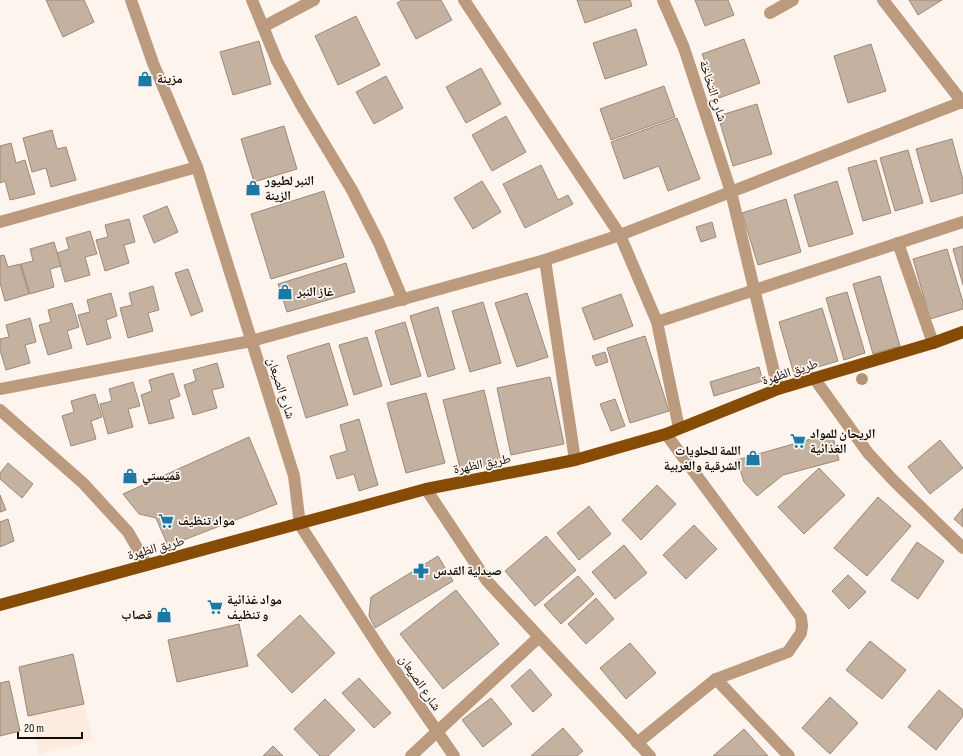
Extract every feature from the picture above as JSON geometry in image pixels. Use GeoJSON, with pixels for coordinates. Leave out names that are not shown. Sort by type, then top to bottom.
{"type":"FeatureCollection","features":[{"type":"Feature","properties":{"kind":"main road","name":"طريق الظهرة"},"geometry":{"type":"LineString","coordinates":[[0,605],[426,489],[575,460],[666,434],[778,389],[933,343],[963,332]]}},
{"type":"Feature","properties":{"kind":"street","name":"شارع الصيعان"},"geometry":{"type":"LineString","coordinates":[[131,0],[153,63],[197,167],[294,476],[300,524],[436,733],[454,756]]}},
{"type":"Feature","properties":{"kind":"street"},"geometry":{"type":"LineString","coordinates":[[252,0],[277,61],[301,105],[352,190],[379,243],[403,300]]}},
{"type":"Feature","properties":{"kind":"street"},"geometry":{"type":"LineString","coordinates":[[263,27],[314,0]]}},
{"type":"Feature","properties":{"kind":"street"},"geometry":{"type":"LineString","coordinates":[[464,0],[620,235],[658,322],[679,428]]}},
{"type":"Feature","properties":{"kind":"street","name":"شارع التخاخة"},"geometry":{"type":"LineString","coordinates":[[663,0],[684,48],[731,192],[753,291],[778,389]]}},
{"type":"Feature","properties":{"kind":"street"},"geometry":{"type":"LineString","coordinates":[[770,13],[793,0]]}},
{"type":"Feature","properties":{"kind":"street"},"geometry":{"type":"LineString","coordinates":[[0,388],[252,341],[545,260],[620,235],[963,103],[883,0]]}},
{"type":"Feature","properties":{"kind":"street"},"geometry":{"type":"LineString","coordinates":[[0,222],[197,167]]}},
{"type":"Feature","properties":{"kind":"street"},"geometry":{"type":"LineString","coordinates":[[658,322],[963,222]]}},
{"type":"Feature","properties":{"kind":"street"},"geometry":{"type":"LineString","coordinates":[[898,244],[933,343]]}},
{"type":"Feature","properties":{"kind":"street"},"geometry":{"type":"LineString","coordinates":[[545,260],[575,460]]}},
{"type":"Feature","properties":{"kind":"street"},"geometry":{"type":"LineString","coordinates":[[814,378],[868,453],[894,481],[963,548]]}},
{"type":"Feature","properties":{"kind":"street"},"geometry":{"type":"LineString","coordinates":[[0,410],[83,483],[128,532],[147,565]]}},
{"type":"Feature","properties":{"kind":"street"},"geometry":{"type":"LineString","coordinates":[[637,743],[716,679],[788,652],[801,633],[802,626],[801,617],[666,434]]}},
{"type":"Feature","properties":{"kind":"street"},"geometry":{"type":"LineString","coordinates":[[426,489],[486,581],[650,756]]}},
{"type":"Feature","properties":{"kind":"street"},"geometry":{"type":"LineString","coordinates":[[410,756],[539,637]]}},
{"type":"Feature","properties":{"kind":"street"},"geometry":{"type":"LineString","coordinates":[[716,679],[789,756]]}},
{"type":"Feature","properties":{"kind":"shaded area"},"geometry":{"type":"Polygon","coordinates":[[[73,654],[93,741],[39,754],[19,667],[73,654]]]}},
{"type":"Feature","properties":{"kind":"building"},"geometry":{"type":"Polygon","coordinates":[[[46,0],[84,0],[94,22],[63,37],[46,0]]]}},
{"type":"Feature","properties":{"kind":"building"},"geometry":{"type":"Polygon","coordinates":[[[402,0],[441,0],[452,20],[416,39],[397,3],[402,0]]]}},
{"type":"Feature","properties":{"kind":"building"},"geometry":{"type":"Polygon","coordinates":[[[577,0],[630,0],[632,6],[585,23],[577,0]]]}},
{"type":"Feature","properties":{"kind":"building"},"geometry":{"type":"Polygon","coordinates":[[[695,0],[728,0],[734,15],[705,26],[695,0]]]}},
{"type":"Feature","properties":{"kind":"building"},"geometry":{"type":"Polygon","coordinates":[[[909,0],[942,0],[918,15],[909,0]]]}},
{"type":"Feature","properties":{"kind":"building"},"geometry":{"type":"Polygon","coordinates":[[[356,16],[380,65],[338,85],[315,36],[356,16]]]}},
{"type":"Feature","properties":{"kind":"building"},"geometry":{"type":"Polygon","coordinates":[[[636,29],[647,65],[605,79],[593,43],[636,29]]]}},
{"type":"Feature","properties":{"kind":"building"},"geometry":{"type":"Polygon","coordinates":[[[744,39],[760,83],[719,98],[702,54],[744,39]]]}},
{"type":"Feature","properties":{"kind":"building"},"geometry":{"type":"Polygon","coordinates":[[[259,41],[271,84],[233,95],[220,52],[259,41]]]}},
{"type":"Feature","properties":{"kind":"building"},"geometry":{"type":"Polygon","coordinates":[[[871,44],[886,91],[848,103],[834,56],[871,44]]]}},
{"type":"Feature","properties":{"kind":"building"},"geometry":{"type":"Polygon","coordinates":[[[481,68],[501,104],[466,123],[446,87],[481,68]]]}},
{"type":"Feature","properties":{"kind":"building"},"geometry":{"type":"Polygon","coordinates":[[[386,76],[403,108],[374,124],[356,92],[386,76]]]}},
{"type":"Feature","properties":{"kind":"building"},"geometry":{"type":"Polygon","coordinates":[[[664,86],[675,117],[611,140],[600,109],[664,86]]]}},
{"type":"Feature","properties":{"kind":"building"},"geometry":{"type":"Polygon","coordinates":[[[757,104],[772,154],[733,166],[718,116],[757,104]]]}},
{"type":"Feature","properties":{"kind":"building"},"geometry":{"type":"Polygon","coordinates":[[[506,116],[526,152],[492,171],[472,135],[506,116]]]}},
{"type":"Feature","properties":{"kind":"building"},"geometry":{"type":"Polygon","coordinates":[[[677,118],[700,179],[668,191],[659,166],[624,179],[611,142],[677,118]]]}},
{"type":"Feature","properties":{"kind":"building"},"geometry":{"type":"Polygon","coordinates":[[[284,126],[297,169],[254,182],[241,139],[284,126]]]}},
{"type":"Feature","properties":{"kind":"building"},"geometry":{"type":"Polygon","coordinates":[[[52,130],[57,149],[66,147],[76,180],[51,187],[46,168],[32,172],[23,138],[52,130]]]}},
{"type":"Feature","properties":{"kind":"building"},"geometry":{"type":"Polygon","coordinates":[[[952,139],[963,180],[963,193],[931,202],[916,149],[952,139]]]}},
{"type":"Feature","properties":{"kind":"building"},"geometry":{"type":"Polygon","coordinates":[[[11,143],[16,163],[25,160],[35,194],[10,200],[5,181],[0,183],[0,146],[11,143]]]}},
{"type":"Feature","properties":{"kind":"building"},"geometry":{"type":"Polygon","coordinates":[[[908,150],[923,203],[895,211],[880,158],[908,150]]]}},
{"type":"Feature","properties":{"kind":"building"},"geometry":{"type":"Polygon","coordinates":[[[876,160],[891,213],[863,221],[848,168],[876,160]]]}},
{"type":"Feature","properties":{"kind":"building"},"geometry":{"type":"Polygon","coordinates":[[[541,165],[558,200],[568,195],[573,204],[525,228],[503,184],[541,165]]]}},
{"type":"Feature","properties":{"kind":"building"},"geometry":{"type":"Polygon","coordinates":[[[482,181],[501,212],[473,229],[454,198],[482,181]]]}},
{"type":"Feature","properties":{"kind":"building"},"geometry":{"type":"Polygon","coordinates":[[[837,181],[853,234],[809,247],[794,195],[837,181]]]}},
{"type":"Feature","properties":{"kind":"building"},"geometry":{"type":"Polygon","coordinates":[[[324,191],[344,257],[271,279],[251,214],[324,191]]]}},
{"type":"Feature","properties":{"kind":"building"},"geometry":{"type":"Polygon","coordinates":[[[786,199],[801,252],[758,265],[742,213],[786,199]]]}},
{"type":"Feature","properties":{"kind":"building"},"geometry":{"type":"Polygon","coordinates":[[[167,206],[178,232],[154,243],[143,216],[167,206]]]}},
{"type":"Feature","properties":{"kind":"building"},"geometry":{"type":"Polygon","coordinates":[[[129,219],[135,242],[124,245],[129,263],[105,271],[96,240],[108,237],[105,225],[129,219]]]}},
{"type":"Feature","properties":{"kind":"building"},"geometry":{"type":"Polygon","coordinates":[[[712,222],[716,237],[701,242],[696,227],[712,222]]]}},
{"type":"Feature","properties":{"kind":"building"},"geometry":{"type":"Polygon","coordinates":[[[90,231],[97,254],[85,257],[90,275],[65,282],[57,253],[69,249],[66,238],[90,231]]]}},
{"type":"Feature","properties":{"kind":"building"},"geometry":{"type":"Polygon","coordinates":[[[54,242],[61,266],[50,269],[54,287],[30,294],[21,264],[33,261],[30,249],[54,242]]]}},
{"type":"Feature","properties":{"kind":"building"},"geometry":{"type":"Polygon","coordinates":[[[963,246],[963,285],[953,249],[963,246]]]}},
{"type":"Feature","properties":{"kind":"building"},"geometry":{"type":"Polygon","coordinates":[[[947,249],[963,302],[963,309],[930,319],[913,259],[947,249]]]}},
{"type":"Feature","properties":{"kind":"building"},"geometry":{"type":"Polygon","coordinates":[[[4,255],[8,267],[20,264],[29,294],[5,301],[0,283],[0,256],[4,255]]]}},
{"type":"Feature","properties":{"kind":"building"},"geometry":{"type":"Polygon","coordinates":[[[346,263],[355,292],[287,312],[278,284],[346,263]]]}},
{"type":"Feature","properties":{"kind":"building"},"geometry":{"type":"Polygon","coordinates":[[[188,269],[203,311],[191,316],[175,273],[188,269]]]}},
{"type":"Feature","properties":{"kind":"building"},"geometry":{"type":"Polygon","coordinates":[[[880,276],[900,346],[873,354],[853,284],[880,276]]]}},
{"type":"Feature","properties":{"kind":"building"},"geometry":{"type":"Polygon","coordinates":[[[153,286],[159,310],[148,313],[153,331],[128,338],[120,308],[132,305],[129,293],[153,286]]]}},
{"type":"Feature","properties":{"kind":"building"},"geometry":{"type":"Polygon","coordinates":[[[847,292],[865,353],[844,360],[826,298],[847,292]]]}},
{"type":"Feature","properties":{"kind":"building"},"geometry":{"type":"Polygon","coordinates":[[[111,293],[117,316],[106,320],[111,338],[87,345],[78,315],[90,312],[87,300],[111,293]]]}},
{"type":"Feature","properties":{"kind":"building"},"geometry":{"type":"Polygon","coordinates":[[[527,293],[548,357],[517,367],[495,303],[527,293]]]}},
{"type":"Feature","properties":{"kind":"building"},"geometry":{"type":"Polygon","coordinates":[[[621,294],[633,326],[594,340],[582,308],[621,294]]]}},
{"type":"Feature","properties":{"kind":"building"},"geometry":{"type":"Polygon","coordinates":[[[483,302],[501,363],[470,372],[452,311],[483,302]]]}},
{"type":"Feature","properties":{"kind":"building"},"geometry":{"type":"Polygon","coordinates":[[[72,303],[79,327],[67,331],[72,348],[48,355],[39,325],[51,322],[48,310],[72,303]]]}},
{"type":"Feature","properties":{"kind":"building"},"geometry":{"type":"Polygon","coordinates":[[[438,307],[455,369],[428,377],[410,316],[438,307]]]}},
{"type":"Feature","properties":{"kind":"building"},"geometry":{"type":"Polygon","coordinates":[[[822,308],[838,361],[794,374],[779,322],[822,308]]]}},
{"type":"Feature","properties":{"kind":"building"},"geometry":{"type":"Polygon","coordinates":[[[30,318],[36,342],[25,345],[30,363],[6,370],[0,350],[0,339],[9,337],[6,325],[30,318]]]}},
{"type":"Feature","properties":{"kind":"building"},"geometry":{"type":"Polygon","coordinates":[[[405,322],[421,376],[391,385],[375,331],[405,322]]]}},
{"type":"Feature","properties":{"kind":"building"},"geometry":{"type":"Polygon","coordinates":[[[645,336],[669,411],[630,423],[607,348],[645,336]]]}},
{"type":"Feature","properties":{"kind":"building"},"geometry":{"type":"Polygon","coordinates":[[[367,337],[382,386],[354,395],[339,345],[367,337]]]}},
{"type":"Feature","properties":{"kind":"building"},"geometry":{"type":"Polygon","coordinates":[[[329,343],[348,405],[306,418],[287,356],[329,343]]]}},
{"type":"Feature","properties":{"kind":"building"},"geometry":{"type":"Polygon","coordinates":[[[605,352],[608,362],[596,366],[592,356],[605,352]]]}},
{"type":"Feature","properties":{"kind":"building"},"geometry":{"type":"Polygon","coordinates":[[[217,363],[224,387],[212,390],[217,408],[193,415],[184,385],[196,381],[193,370],[217,363]]]}},
{"type":"Feature","properties":{"kind":"building"},"geometry":{"type":"Polygon","coordinates":[[[759,367],[763,381],[714,396],[710,382],[759,367]]]}},
{"type":"Feature","properties":{"kind":"building"},"geometry":{"type":"Polygon","coordinates":[[[173,373],[180,396],[169,400],[174,418],[149,424],[141,395],[152,391],[149,380],[173,373]]]}},
{"type":"Feature","properties":{"kind":"building"},"geometry":{"type":"Polygon","coordinates":[[[550,377],[564,444],[511,455],[497,388],[550,377]]]}},
{"type":"Feature","properties":{"kind":"building"},"geometry":{"type":"Polygon","coordinates":[[[133,382],[140,406],[128,409],[133,427],[108,434],[100,404],[112,401],[109,389],[133,382]]]}},
{"type":"Feature","properties":{"kind":"building"},"geometry":{"type":"Polygon","coordinates":[[[484,390],[501,462],[461,472],[443,400],[484,390]]]}},
{"type":"Feature","properties":{"kind":"building"},"geometry":{"type":"Polygon","coordinates":[[[426,393],[445,463],[406,473],[387,403],[426,393]]]}},
{"type":"Feature","properties":{"kind":"building"},"geometry":{"type":"Polygon","coordinates":[[[95,394],[102,417],[91,421],[96,439],[71,446],[62,416],[74,412],[71,401],[95,394]]]}},
{"type":"Feature","properties":{"kind":"building"},"geometry":{"type":"Polygon","coordinates":[[[615,399],[625,426],[611,431],[600,404],[615,399]]]}},
{"type":"Feature","properties":{"kind":"building"},"geometry":{"type":"Polygon","coordinates":[[[359,419],[378,485],[359,491],[354,474],[337,479],[330,456],[347,451],[340,425],[359,419]]]}},
{"type":"Feature","properties":{"kind":"building"},"geometry":{"type":"Polygon","coordinates":[[[832,433],[839,460],[783,475],[757,496],[744,482],[737,460],[832,433]]]}},
{"type":"Feature","properties":{"kind":"building"},"geometry":{"type":"Polygon","coordinates":[[[249,437],[277,504],[168,546],[156,518],[139,514],[123,494],[249,437]]]}},
{"type":"Feature","properties":{"kind":"building"},"geometry":{"type":"Polygon","coordinates":[[[940,440],[963,468],[930,494],[908,467],[940,440]]]}},
{"type":"Feature","properties":{"kind":"building"},"geometry":{"type":"Polygon","coordinates":[[[8,463],[33,484],[22,498],[0,479],[0,473],[8,463]]]}},
{"type":"Feature","properties":{"kind":"building"},"geometry":{"type":"Polygon","coordinates":[[[819,468],[845,495],[804,534],[778,507],[819,468]]]}},
{"type":"Feature","properties":{"kind":"building"},"geometry":{"type":"Polygon","coordinates":[[[657,485],[676,504],[641,540],[622,520],[657,485]]]}},
{"type":"Feature","properties":{"kind":"building"},"geometry":{"type":"Polygon","coordinates":[[[0,495],[6,510],[0,512],[0,495]]]}},
{"type":"Feature","properties":{"kind":"building"},"geometry":{"type":"Polygon","coordinates":[[[878,497],[911,526],[867,576],[834,548],[878,497]]]}},
{"type":"Feature","properties":{"kind":"building"},"geometry":{"type":"Polygon","coordinates":[[[589,506],[611,534],[579,560],[557,533],[589,506]]]}},
{"type":"Feature","properties":{"kind":"building"},"geometry":{"type":"Polygon","coordinates":[[[963,508],[963,527],[954,519],[963,508]]]}},
{"type":"Feature","properties":{"kind":"building"},"geometry":{"type":"Polygon","coordinates":[[[8,519],[14,541],[0,547],[0,522],[8,519]]]}},
{"type":"Feature","properties":{"kind":"building"},"geometry":{"type":"Polygon","coordinates":[[[694,525],[717,549],[686,579],[663,555],[694,525]]]}},
{"type":"Feature","properties":{"kind":"building"},"geometry":{"type":"Polygon","coordinates":[[[546,536],[576,570],[535,606],[505,571],[546,536]]]}},
{"type":"Feature","properties":{"kind":"building"},"geometry":{"type":"Polygon","coordinates":[[[917,542],[944,561],[918,599],[891,580],[917,542]]]}},
{"type":"Feature","properties":{"kind":"building"},"geometry":{"type":"Polygon","coordinates":[[[624,545],[647,573],[615,599],[592,572],[624,545]]]}},
{"type":"Feature","properties":{"kind":"building"},"geometry":{"type":"Polygon","coordinates":[[[438,556],[453,581],[375,628],[369,616],[371,597],[438,556]]]}},
{"type":"Feature","properties":{"kind":"building"},"geometry":{"type":"Polygon","coordinates":[[[848,575],[866,592],[849,609],[832,591],[848,575]]]}},
{"type":"Feature","properties":{"kind":"building"},"geometry":{"type":"Polygon","coordinates":[[[578,576],[594,594],[561,624],[544,605],[578,576]]]}},
{"type":"Feature","properties":{"kind":"building"},"geometry":{"type":"Polygon","coordinates":[[[456,590],[499,644],[443,689],[400,634],[456,590]]]}},
{"type":"Feature","properties":{"kind":"building"},"geometry":{"type":"Polygon","coordinates":[[[596,598],[614,619],[586,644],[568,624],[596,598]]]}},
{"type":"Feature","properties":{"kind":"building"},"geometry":{"type":"Polygon","coordinates":[[[300,615],[335,653],[292,693],[257,655],[300,615]]]}},
{"type":"Feature","properties":{"kind":"building"},"geometry":{"type":"Polygon","coordinates":[[[239,624],[248,666],[177,682],[168,640],[239,624]]]}},
{"type":"Feature","properties":{"kind":"building"},"geometry":{"type":"Polygon","coordinates":[[[870,641],[906,670],[882,699],[846,670],[870,641]]]}},
{"type":"Feature","properties":{"kind":"building"},"geometry":{"type":"Polygon","coordinates":[[[630,643],[656,673],[626,699],[600,668],[630,643]]]}},
{"type":"Feature","properties":{"kind":"building"},"geometry":{"type":"Polygon","coordinates":[[[73,654],[84,704],[28,716],[19,667],[73,654]]]}},
{"type":"Feature","properties":{"kind":"building"},"geometry":{"type":"Polygon","coordinates":[[[530,669],[552,695],[533,712],[511,686],[530,669]]]}},
{"type":"Feature","properties":{"kind":"building"},"geometry":{"type":"Polygon","coordinates":[[[359,678],[391,713],[374,728],[342,693],[359,678]]]}},
{"type":"Feature","properties":{"kind":"building"},"geometry":{"type":"Polygon","coordinates":[[[9,681],[20,731],[0,736],[0,683],[9,681]]]}},
{"type":"Feature","properties":{"kind":"building"},"geometry":{"type":"Polygon","coordinates":[[[939,690],[963,710],[963,716],[936,750],[908,727],[939,690]]]}},
{"type":"Feature","properties":{"kind":"building"},"geometry":{"type":"Polygon","coordinates":[[[830,697],[858,723],[830,754],[802,728],[830,697]]]}},
{"type":"Feature","properties":{"kind":"building"},"geometry":{"type":"Polygon","coordinates":[[[491,698],[512,724],[483,747],[462,720],[491,698]]]}},
{"type":"Feature","properties":{"kind":"building"},"geometry":{"type":"Polygon","coordinates":[[[325,699],[355,730],[328,756],[320,756],[294,729],[325,699]]]}},
{"type":"Feature","properties":{"kind":"building"},"geometry":{"type":"Polygon","coordinates":[[[563,728],[583,751],[577,756],[531,756],[563,728]]]}},
{"type":"Feature","properties":{"kind":"building"},"geometry":{"type":"Polygon","coordinates":[[[744,729],[768,756],[713,756],[744,729]]]}},
{"type":"Feature","properties":{"kind":"building"},"geometry":{"type":"Polygon","coordinates":[[[273,746],[283,756],[263,756],[273,746]]]}},
{"type":"Feature","properties":{"kind":"place","name":"مزينة"},"geometry":{"type":"Point","coordinates":[145,79]}},
{"type":"Feature","properties":{"kind":"place","name":"النبر لطيور الزينة"},"geometry":{"type":"Point","coordinates":[253,188]}},
{"type":"Feature","properties":{"kind":"place","name":"غاز النبر"},"geometry":{"type":"Point","coordinates":[285,292]}},
{"type":"Feature","properties":{"kind":"place","name":"الريحان للمواد الغذائية"},"geometry":{"type":"Point","coordinates":[798,441]}},
{"type":"Feature","properties":{"kind":"place","name":"اللمة للحلويات الشرقية والغربية"},"geometry":{"type":"Point","coordinates":[753,458]}},
{"type":"Feature","properties":{"kind":"place","name":"قميستي"},"geometry":{"type":"Point","coordinates":[130,476]}},
{"type":"Feature","properties":{"kind":"place","name":"مواد تنظيف"},"geometry":{"type":"Point","coordinates":[166,521]}},
{"type":"Feature","properties":{"kind":"place","name":"صيدلية القدس"},"geometry":{"type":"Point","coordinates":[421,571]}},
{"type":"Feature","properties":{"kind":"place","name":"مواد غذائية و تنظيف"},"geometry":{"type":"Point","coordinates":[215,607]}},
{"type":"Feature","properties":{"kind":"place","name":"قصاب"},"geometry":{"type":"Point","coordinates":[164,615]}}]}
